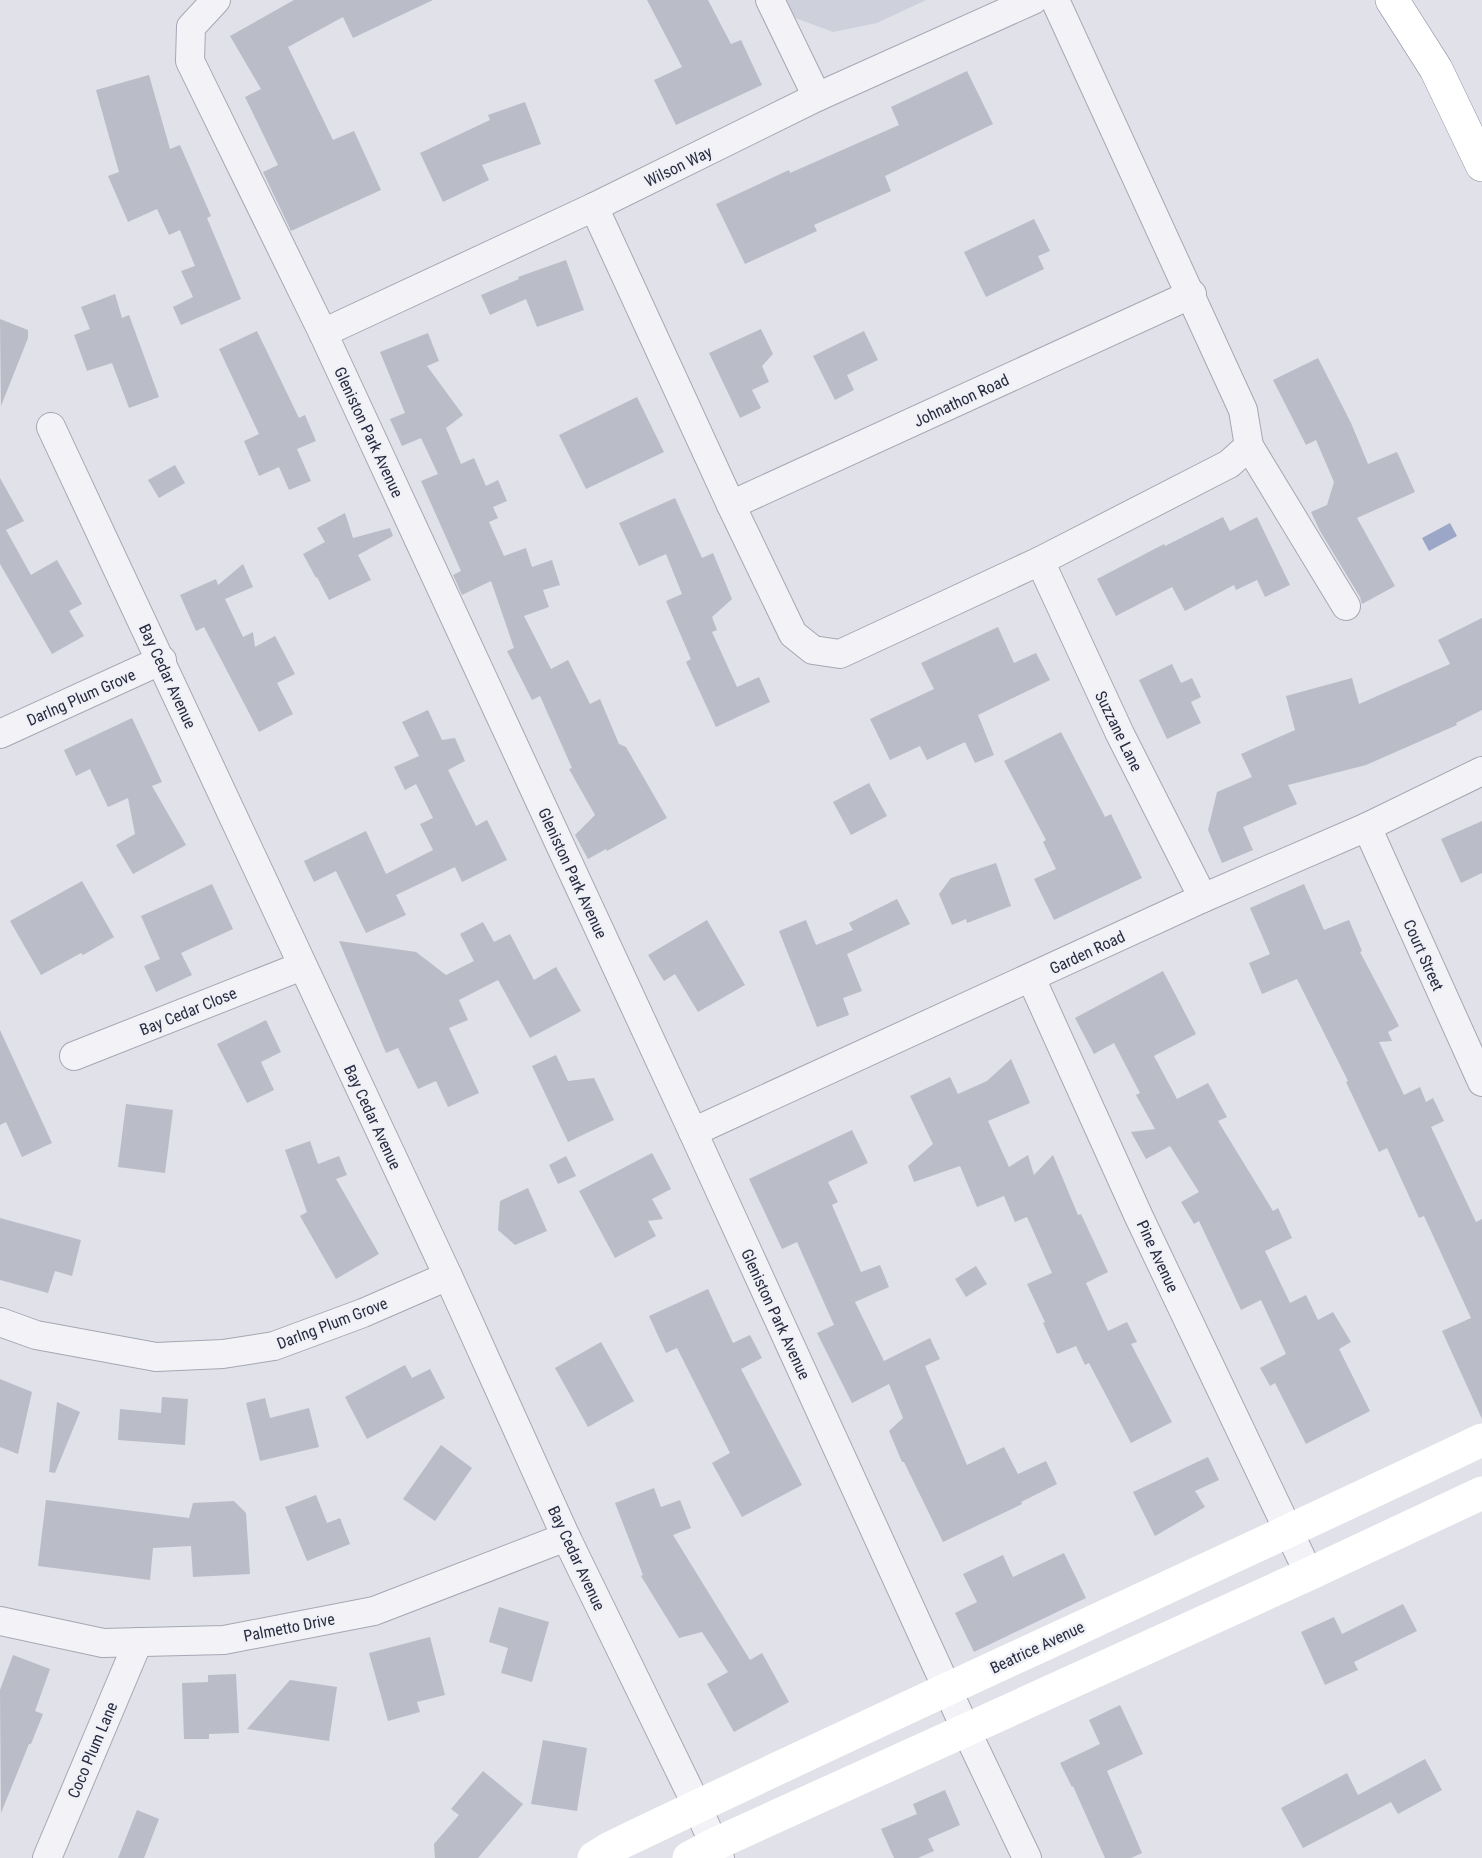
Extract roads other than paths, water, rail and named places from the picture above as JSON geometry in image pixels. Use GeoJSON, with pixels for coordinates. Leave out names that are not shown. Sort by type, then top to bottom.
{"type":"FeatureCollection","features":[{"type":"Feature","properties":{"kind":"main road"},"geometry":{"type":"LineString","coordinates":[[1392,0],[1436,69],[1482,165]]}},
{"type":"Feature","properties":{"kind":"main road"},"geometry":{"type":"LineString","coordinates":[[1418,0],[1436,69]]}},
{"type":"Feature","properties":{"kind":"main road","name":"Beatrice Avenue"},"geometry":{"type":"LineString","coordinates":[[594,1858],[697,1806],[947,1688],[1288,1532],[1482,1440]]}},
{"type":"Feature","properties":{"kind":"main road"},"geometry":{"type":"LineString","coordinates":[[707,1854],[966,1730],[1482,1493]]}},
{"type":"Feature","properties":{"kind":"street","name":"Gleniston Park Avenue"},"geometry":{"type":"LineString","coordinates":[[216,0],[191,27],[190,61],[323,333],[693,1132],[966,1730]]}},
{"type":"Feature","properties":{"kind":"street"},"geometry":{"type":"LineString","coordinates":[[770,0],[818,97]]}},
{"type":"Feature","properties":{"kind":"street","name":"Wilson Way"},"geometry":{"type":"LineString","coordinates":[[323,333],[594,207],[818,97],[1033,0]]}},
{"type":"Feature","properties":{"kind":"street"},"geometry":{"type":"LineString","coordinates":[[1055,0],[1192,294],[1243,410],[1250,446],[1346,606]]}},
{"type":"Feature","properties":{"kind":"street"},"geometry":{"type":"LineString","coordinates":[[594,207],[793,634],[813,650],[840,654],[1040,561],[1229,464],[1250,446]]}},
{"type":"Feature","properties":{"kind":"street","name":"Johnathon Road"},"geometry":{"type":"LineString","coordinates":[[731,505],[1192,294]]}},
{"type":"Feature","properties":{"kind":"street","name":"Bay Cedar Avenue"},"geometry":{"type":"LineString","coordinates":[[51,427],[162,660],[302,966],[448,1276],[566,1537],[697,1806],[707,1854]]}},
{"type":"Feature","properties":{"kind":"street","name":"Suzzane Lane"},"geometry":{"type":"LineString","coordinates":[[1040,561],[1120,734],[1203,898]]}},
{"type":"Feature","properties":{"kind":"street","name":"Darlng Plum Grove"},"geometry":{"type":"LineString","coordinates":[[0,734],[162,660]]}},
{"type":"Feature","properties":{"kind":"street","name":"Garden Road"},"geometry":{"type":"LineString","coordinates":[[693,1132],[1203,898],[1367,827],[1482,771]]}},
{"type":"Feature","properties":{"kind":"street","name":"Court Street"},"geometry":{"type":"LineString","coordinates":[[1367,827],[1482,1083]]}},
{"type":"Feature","properties":{"kind":"street","name":"Bay Cedar Close"},"geometry":{"type":"LineString","coordinates":[[74,1056],[302,966]]}},
{"type":"Feature","properties":{"kind":"street","name":"Pine Avenue"},"geometry":{"type":"LineString","coordinates":[[1031,978],[1139,1217],[1309,1574]]}},
{"type":"Feature","properties":{"kind":"street","name":"Darlng Plum Grove"},"geometry":{"type":"LineString","coordinates":[[0,1322],[36,1335],[156,1357],[222,1354],[274,1346],[363,1313],[448,1276]]}},
{"type":"Feature","properties":{"kind":"street","name":"Palmetto Drive"},"geometry":{"type":"LineString","coordinates":[[0,1621],[103,1643],[224,1640],[374,1611],[566,1537]]}},
{"type":"Feature","properties":{"kind":"street","name":"Coco Plum Lane"},"geometry":{"type":"LineString","coordinates":[[47,1858],[138,1642]]}},
{"type":"Feature","properties":{"kind":"street"},"geometry":{"type":"LineString","coordinates":[[966,1730],[1027,1858]]}},
{"type":"Feature","properties":{"kind":"water"},"geometry":{"type":"Polygon","coordinates":[[[1450,523],[1457,536],[1429,551],[1422,538],[1450,523]]]}}]}
